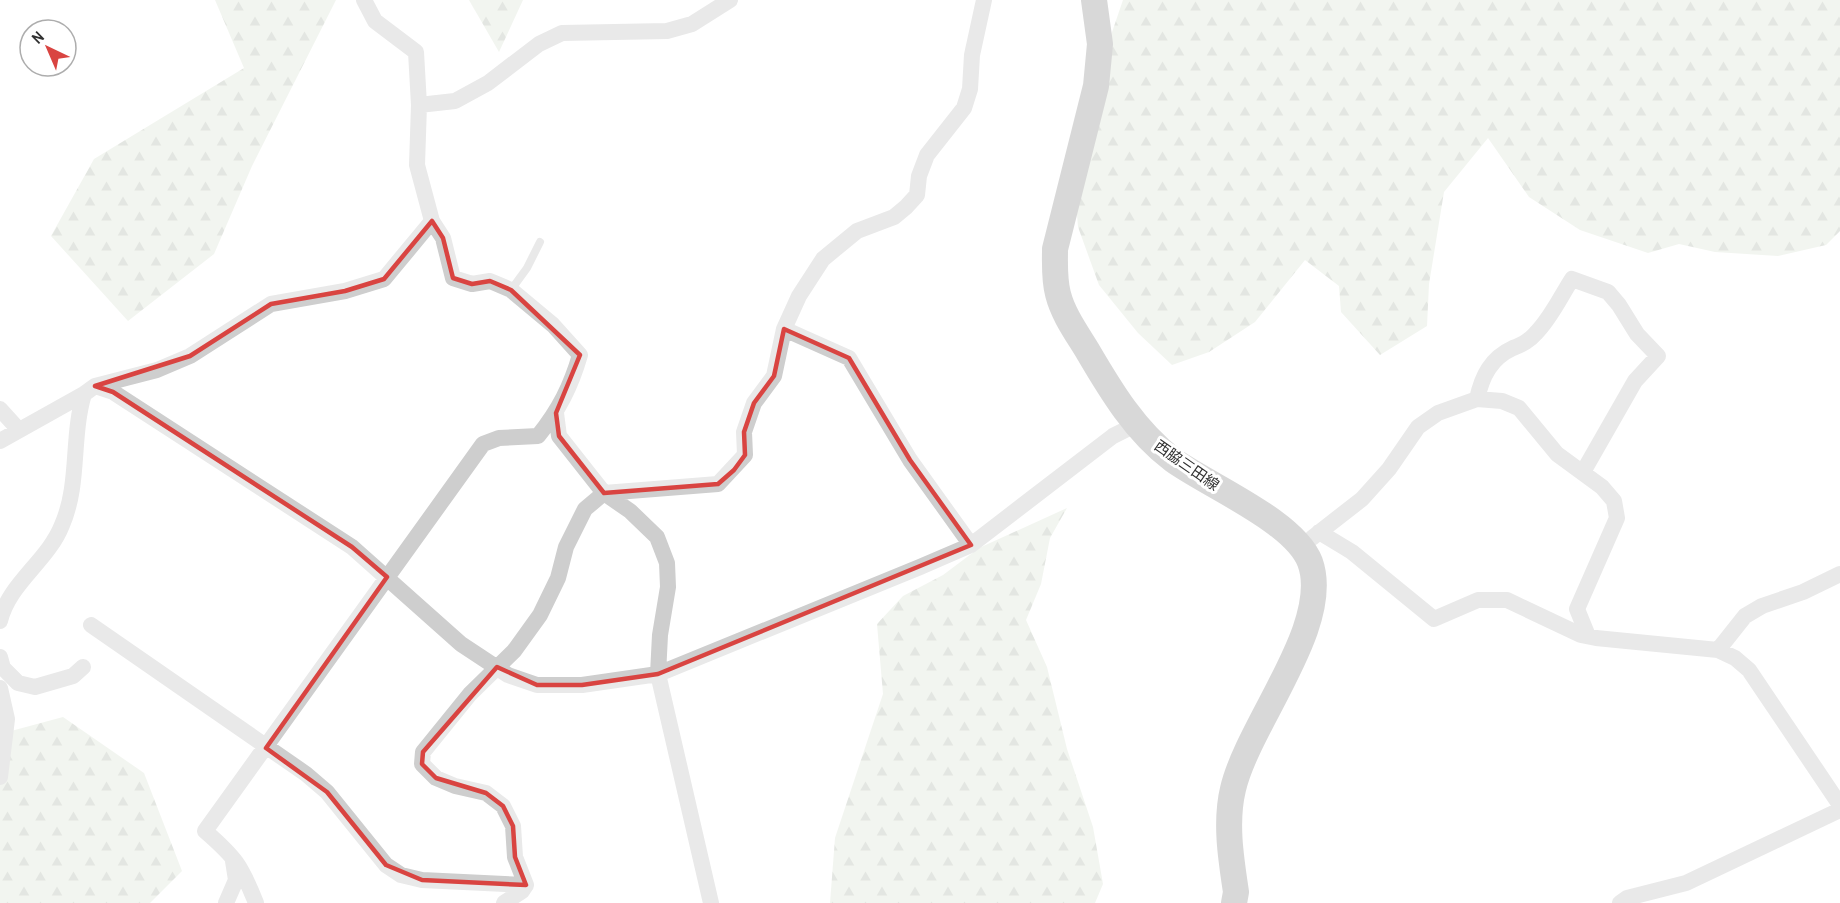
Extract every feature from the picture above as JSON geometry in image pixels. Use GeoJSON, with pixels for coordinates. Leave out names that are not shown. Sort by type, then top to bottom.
{"type":"FeatureCollection","features":[{"type":"Feature","properties":{"kind":"main road","name":"西脇三田線"},"geometry":{"type":"LineString","coordinates":[[1095,0],[1100,44],[1097,76],[1061,216],[1055,249],[1058,294],[1071,325],[1109,389],[1135,425],[1174,460],[1280,526],[1310,538],[1309,560],[1315,582],[1314,604],[1302,636],[1243,758],[1233,789],[1229,818],[1234,903]]}},
{"type":"Feature","properties":{"kind":"street"},"geometry":{"type":"LineString","coordinates":[[256,903],[236,859],[205,831],[483,444],[499,438],[538,436],[556,414],[571,386],[580,355],[553,325],[512,290],[490,281],[472,284],[453,278],[443,238],[432,220],[417,165],[419,105],[416,52],[375,21],[364,0]]}},
{"type":"Feature","properties":{"kind":"street"},"geometry":{"type":"LineString","coordinates":[[419,105],[455,101],[488,82],[539,44],[562,33],[667,31],[692,24],[729,0]]}},
{"type":"Feature","properties":{"kind":"street"},"geometry":{"type":"LineString","coordinates":[[526,885],[515,857],[513,826],[502,806],[486,793],[455,786],[436,778],[422,764],[423,752],[470,694],[514,651],[540,615],[558,578],[566,547],[585,509],[604,493],[718,483],[734,470],[745,455],[744,432],[754,404],[774,376],[784,329],[799,296],[824,259],[857,231],[894,217],[916,195],[919,176],[927,155],[964,108],[970,89],[972,55],[984,0]]}},
{"type":"Feature","properties":{"kind":"street"},"geometry":{"type":"LineString","coordinates":[[0,441],[89,390],[157,370],[190,357],[271,303],[345,291],[384,279],[432,220]]}},
{"type":"Feature","properties":{"kind":"street"},"geometry":{"type":"LineString","coordinates":[[1478,399],[1481,380],[1489,366],[1512,348],[1526,343],[1539,331],[1572,279],[1608,292],[1637,334],[1658,356],[1635,381],[1583,472]]}},
{"type":"Feature","properties":{"kind":"street"},"geometry":{"type":"LineString","coordinates":[[784,329],[849,358],[910,460],[971,546]]}},
{"type":"Feature","properties":{"kind":"street"},"geometry":{"type":"LineString","coordinates":[[89,390],[113,392],[352,547],[461,644],[508,675],[537,685],[582,685],[658,674],[971,546],[1113,436],[1135,425]]}},
{"type":"Feature","properties":{"kind":"street"},"geometry":{"type":"LineString","coordinates":[[0,621],[12,593],[28,576],[62,526],[72,488],[76,421],[89,390]]}},
{"type":"Feature","properties":{"kind":"street"},"geometry":{"type":"LineString","coordinates":[[1310,538],[1362,500],[1389,469],[1418,427],[1438,413],[1478,399],[1502,401],[1519,408],[1557,454],[1602,487],[1614,501],[1617,518],[1576,609],[1588,636]]}},
{"type":"Feature","properties":{"kind":"street"},"geometry":{"type":"LineString","coordinates":[[0,409],[19,430]]}},
{"type":"Feature","properties":{"kind":"street"},"geometry":{"type":"LineString","coordinates":[[556,414],[559,436],[604,493],[630,511],[657,537],[667,563],[668,587],[660,635],[658,674],[711,903]]}},
{"type":"Feature","properties":{"kind":"street"},"geometry":{"type":"LineString","coordinates":[[1310,538],[1352,552],[1434,619],[1479,600],[1507,600],[1588,636],[1718,650],[1735,658],[1749,670],[1840,805]]}},
{"type":"Feature","properties":{"kind":"street"},"geometry":{"type":"LineString","coordinates":[[1718,650],[1745,616],[1762,606],[1803,592],[1840,574]]}},
{"type":"Feature","properties":{"kind":"street"},"geometry":{"type":"LineString","coordinates":[[91,625],[306,774],[327,792],[386,866],[401,875],[432,880],[526,885]]}},
{"type":"Feature","properties":{"kind":"street"},"geometry":{"type":"LineString","coordinates":[[0,657],[3,668],[18,683],[35,687],[73,676],[82,667]]}},
{"type":"Feature","properties":{"kind":"street"},"geometry":{"type":"LineString","coordinates":[[0,688],[7,719],[0,777]]}},
{"type":"Feature","properties":{"kind":"street"},"geometry":{"type":"LineString","coordinates":[[1620,903],[1627,898],[1686,883],[1840,810]]}},
{"type":"Feature","properties":{"kind":"street"},"geometry":{"type":"LineString","coordinates":[[226,848],[234,861],[236,880],[226,903]]}},
{"type":"Feature","properties":{"kind":"street"},"geometry":{"type":"LineString","coordinates":[[504,903],[522,891],[526,885]]}},
{"type":"Feature","properties":{"kind":"lane"},"geometry":{"type":"LineString","coordinates":[[512,290],[527,268],[540,242]]}},
{"type":"Feature","properties":{"kind":"highlighted area"},"geometry":{"type":"Polygon","coordinates":[[[432,221],[443,238],[453,278],[472,284],[490,281],[511,290],[580,355],[556,413],[559,436],[604,493],[718,484],[734,470],[745,455],[744,432],[754,403],[774,376],[784,329],[849,358],[910,460],[971,545],[658,674],[582,685],[537,685],[497,667],[423,752],[422,764],[436,778],[486,793],[503,806],[513,826],[515,857],[526,885],[422,880],[386,865],[327,792],[266,748],[387,577],[352,547],[113,392],[95,386],[190,356],[271,304],[345,291],[384,279],[432,221]]]}},
{"type":"Feature","properties":{"kind":"green space"},"geometry":{"type":"Polygon","coordinates":[[[215,0],[336,0],[252,166],[214,254],[128,321],[51,236],[94,159],[244,68],[215,0]]]}},
{"type":"Feature","properties":{"kind":"green space"},"geometry":{"type":"Polygon","coordinates":[[[469,0],[523,0],[499,52],[469,0]]]}},
{"type":"Feature","properties":{"kind":"green space"},"geometry":{"type":"Polygon","coordinates":[[[1123,0],[1840,0],[1840,231],[1826,245],[1778,256],[1715,252],[1679,244],[1648,253],[1580,230],[1529,197],[1488,138],[1444,192],[1429,284],[1427,326],[1380,355],[1341,312],[1339,286],[1305,260],[1255,322],[1209,352],[1172,365],[1138,333],[1099,285],[1078,227],[1074,178],[1109,41],[1123,0]]]}},
{"type":"Feature","properties":{"kind":"green space"},"geometry":{"type":"Polygon","coordinates":[[[1067,508],[1050,538],[1041,584],[1026,620],[1047,667],[1067,749],[1093,827],[1103,884],[1095,903],[830,903],[835,838],[883,694],[877,624],[903,596],[943,575],[979,548],[1067,508]]]}},
{"type":"Feature","properties":{"kind":"green space"},"geometry":{"type":"Polygon","coordinates":[[[63,717],[144,773],[182,871],[150,903],[0,903],[0,734],[63,717]]]}}]}
